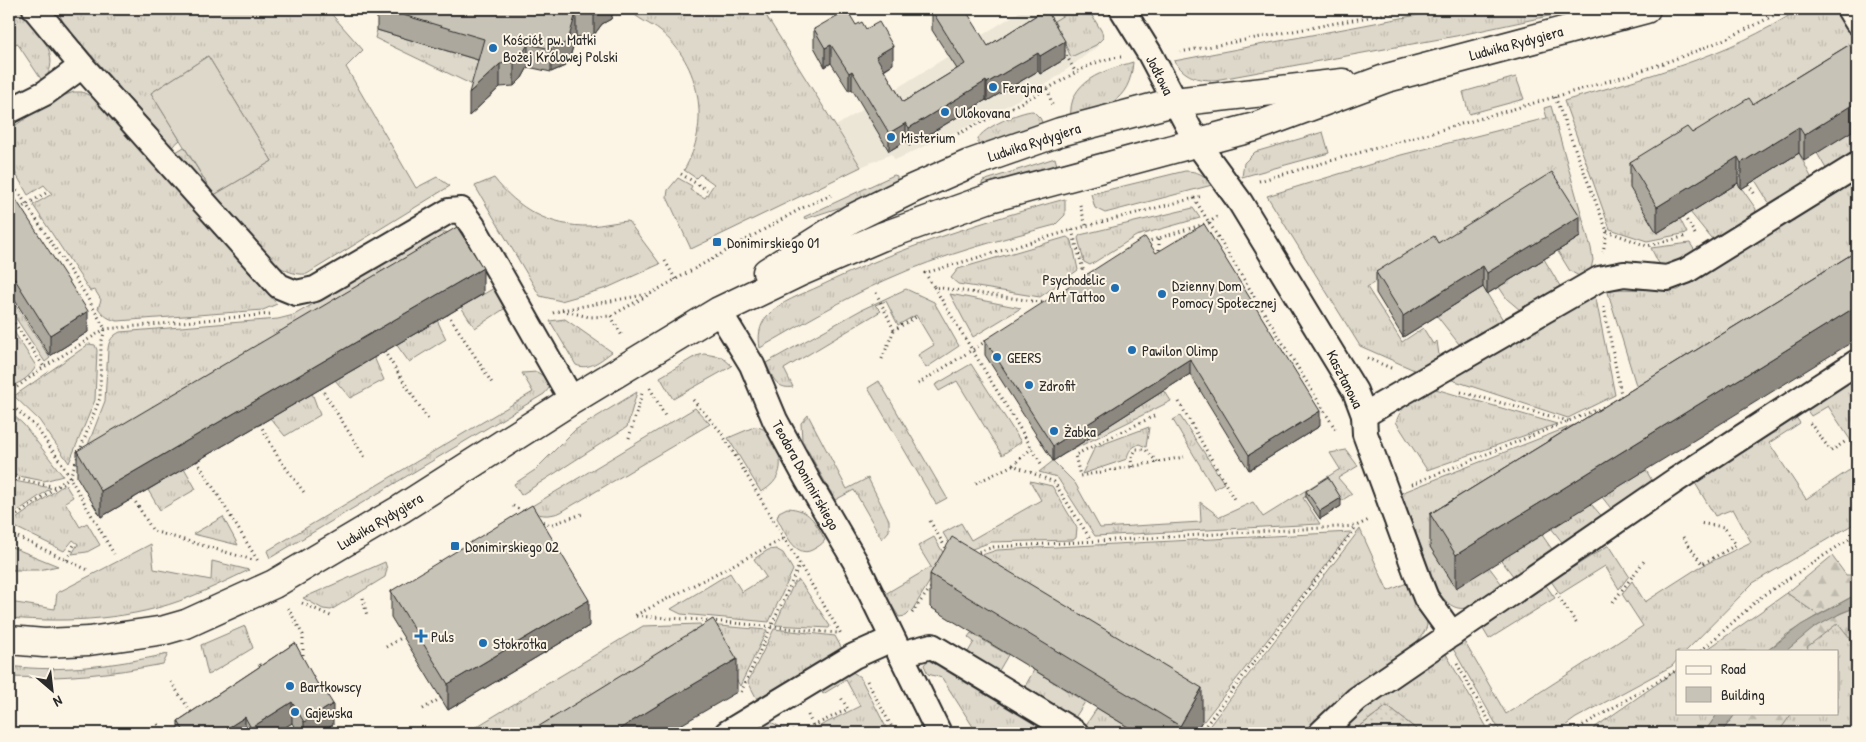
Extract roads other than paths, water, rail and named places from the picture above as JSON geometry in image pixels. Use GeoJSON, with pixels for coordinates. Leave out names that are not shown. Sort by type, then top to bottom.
{"type":"FeatureCollection","features":[{"type":"Feature","properties":{"kind":"street"},"geometry":{"type":"LineString","coordinates":[[35,9],[82,66],[279,286],[296,293],[315,289],[449,211],[462,210],[473,226],[572,400]]}},
{"type":"Feature","properties":{"kind":"street","name":"Jodłowa"},"geometry":{"type":"LineString","coordinates":[[1122,9],[1150,54],[1174,102],[1198,143]]}},
{"type":"Feature","properties":{"kind":"street","name":"Ludwika Rydygiera"},"geometry":{"type":"LineString","coordinates":[[9,640],[44,643],[89,641],[166,630],[186,624],[276,588],[572,400],[719,311],[800,272],[938,215],[990,198],[1255,127],[1387,78],[1646,9]]}},
{"type":"Feature","properties":{"kind":"street"},"geometry":{"type":"LineString","coordinates":[[1849,9],[1857,22]]}},
{"type":"Feature","properties":{"kind":"street"},"geometry":{"type":"LineString","coordinates":[[9,111],[45,92],[82,66]]}},
{"type":"Feature","properties":{"kind":"street","name":"Ludwika Rydygiera"},"geometry":{"type":"LineString","coordinates":[[719,311],[771,268],[851,219],[969,164],[1060,132],[1174,102],[1387,78]]}},
{"type":"Feature","properties":{"kind":"street","name":"Kasztanowa"},"geometry":{"type":"LineString","coordinates":[[1198,143],[1236,195],[1355,391],[1364,415],[1366,434],[1426,598],[1448,637]]}},
{"type":"Feature","properties":{"kind":"street"},"geometry":{"type":"LineString","coordinates":[[1364,415],[1599,279],[1624,274],[1667,278],[1686,272],[1710,255],[1857,165]]}},
{"type":"Feature","properties":{"kind":"street","name":"Teodora Donimirskiego"},"geometry":{"type":"LineString","coordinates":[[719,311],[752,365],[775,420],[856,563],[939,733]]}},
{"type":"Feature","properties":{"kind":"street"},"geometry":{"type":"LineString","coordinates":[[1321,733],[1357,699],[1676,480],[1857,362]]}},
{"type":"Feature","properties":{"kind":"street"},"geometry":{"type":"LineString","coordinates":[[727,733],[854,656],[896,646],[932,646],[1076,733]]}},
{"type":"Feature","properties":{"kind":"place","name":"Kościół pw. Matki Bożej Królowej Polski"},"geometry":{"type":"Point","coordinates":[493,48]}},
{"type":"Feature","properties":{"kind":"place","name":"Ferajna"},"geometry":{"type":"Point","coordinates":[993,87]}},
{"type":"Feature","properties":{"kind":"place","name":"Ulokovana"},"geometry":{"type":"Point","coordinates":[945,112]}},
{"type":"Feature","properties":{"kind":"place","name":"Misterium"},"geometry":{"type":"Point","coordinates":[891,137]}},
{"type":"Feature","properties":{"kind":"place","name":"Donimirskiego 01"},"geometry":{"type":"Point","coordinates":[717,242]}},
{"type":"Feature","properties":{"kind":"place","name":"Psychodelic Art Tattoo"},"geometry":{"type":"Point","coordinates":[1115,288]}},
{"type":"Feature","properties":{"kind":"place","name":"Dzienny Dom Pomocy Społecznej"},"geometry":{"type":"Point","coordinates":[1162,294]}},
{"type":"Feature","properties":{"kind":"place","name":"Pawilon Olimp"},"geometry":{"type":"Point","coordinates":[1132,350]}},
{"type":"Feature","properties":{"kind":"place","name":"GEERS"},"geometry":{"type":"Point","coordinates":[997,357]}},
{"type":"Feature","properties":{"kind":"place","name":"Zdrofit"},"geometry":{"type":"Point","coordinates":[1029,385]}},
{"type":"Feature","properties":{"kind":"place","name":"Żabka"},"geometry":{"type":"Point","coordinates":[1054,431]}},
{"type":"Feature","properties":{"kind":"place","name":"Donimirskiego 02"},"geometry":{"type":"Point","coordinates":[455,546]}},
{"type":"Feature","properties":{"kind":"place","name":"Puls"},"geometry":{"type":"Point","coordinates":[421,636]}},
{"type":"Feature","properties":{"kind":"place","name":"Stokrotka"},"geometry":{"type":"Point","coordinates":[483,643]}},
{"type":"Feature","properties":{"kind":"place","name":"Bartkowscy"},"geometry":{"type":"Point","coordinates":[290,686]}},
{"type":"Feature","properties":{"kind":"place","name":"Gajewska"},"geometry":{"type":"Point","coordinates":[295,712]}}]}
